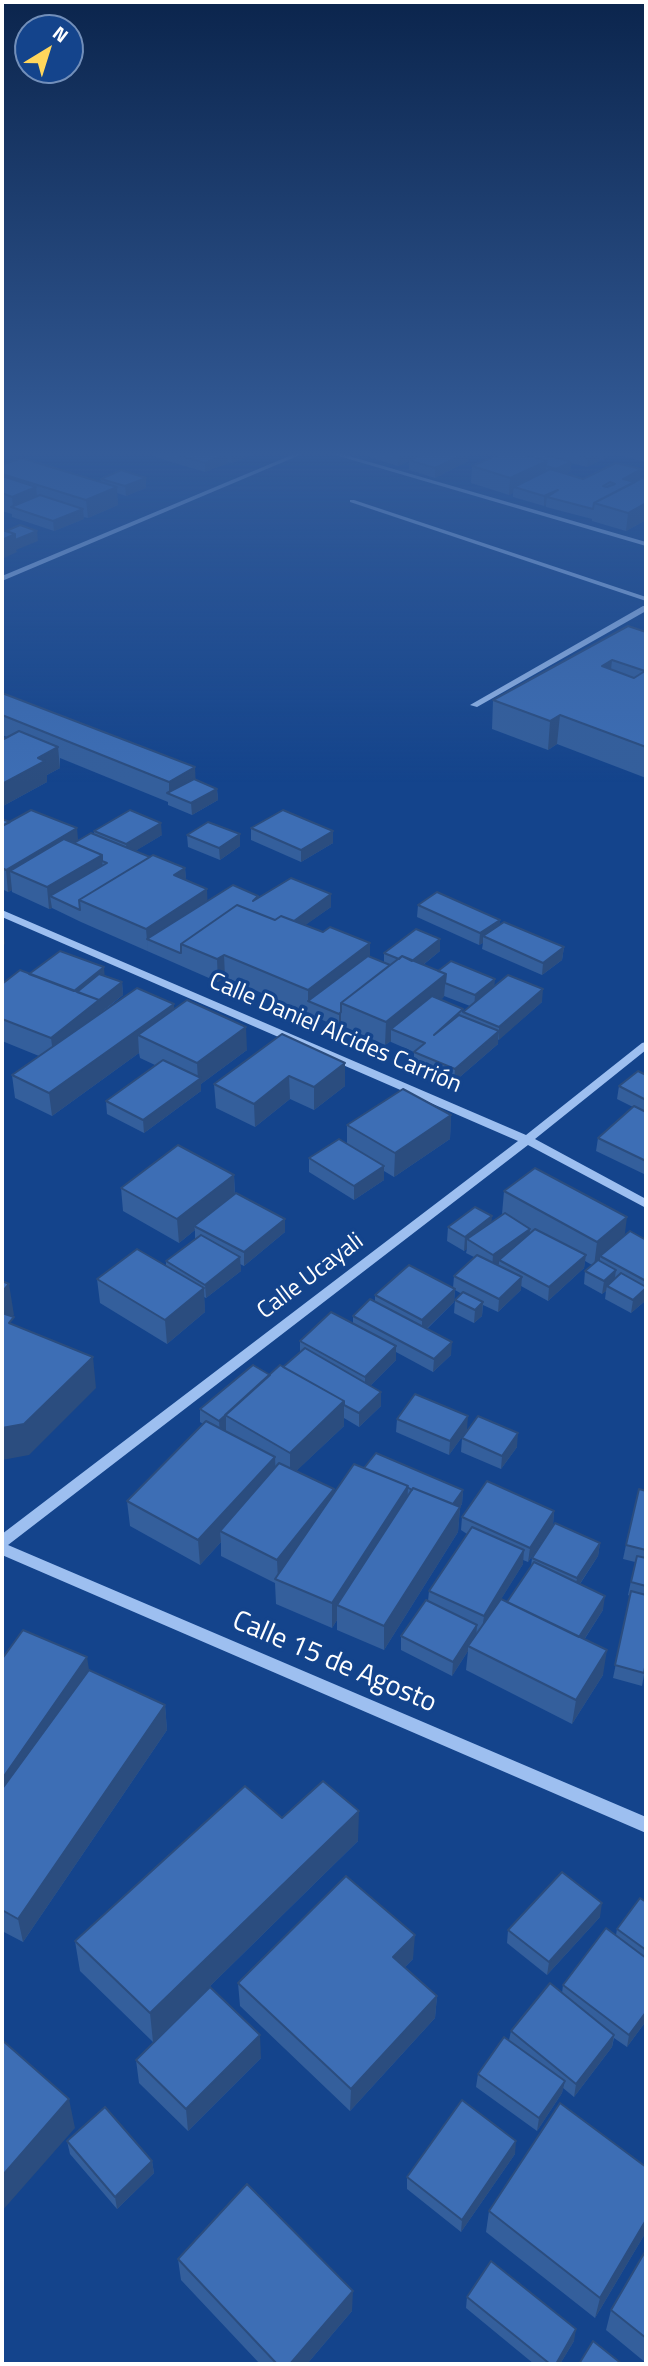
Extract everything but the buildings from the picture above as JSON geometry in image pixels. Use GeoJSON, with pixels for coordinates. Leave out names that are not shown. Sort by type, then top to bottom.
{"type":"FeatureCollection","features":[{"type":"Feature","properties":{"kind":"street"},"geometry":{"type":"LineString","coordinates":[[2,579],[41,562]]}},
{"type":"Feature","properties":{"kind":"street"},"geometry":{"type":"LineString","coordinates":[[534,562],[646,600]]}},
{"type":"Feature","properties":{"kind":"street","name":"Calle Daniel Alcides Carrión"},"geometry":{"type":"LineString","coordinates":[[2,913],[527,1140],[646,1204]]}},
{"type":"Feature","properties":{"kind":"street","name":"Calle Ucayali"},"geometry":{"type":"LineString","coordinates":[[2,1542],[527,1140],[646,1045]]}},
{"type":"Feature","properties":{"kind":"street","name":"Calle 15 de Agosto"},"geometry":{"type":"LineString","coordinates":[[2,1549],[646,1825]]}},
{"type":"Feature","properties":{"kind":"lane"},"geometry":{"type":"LineString","coordinates":[[474,705],[646,608]]}}]}
